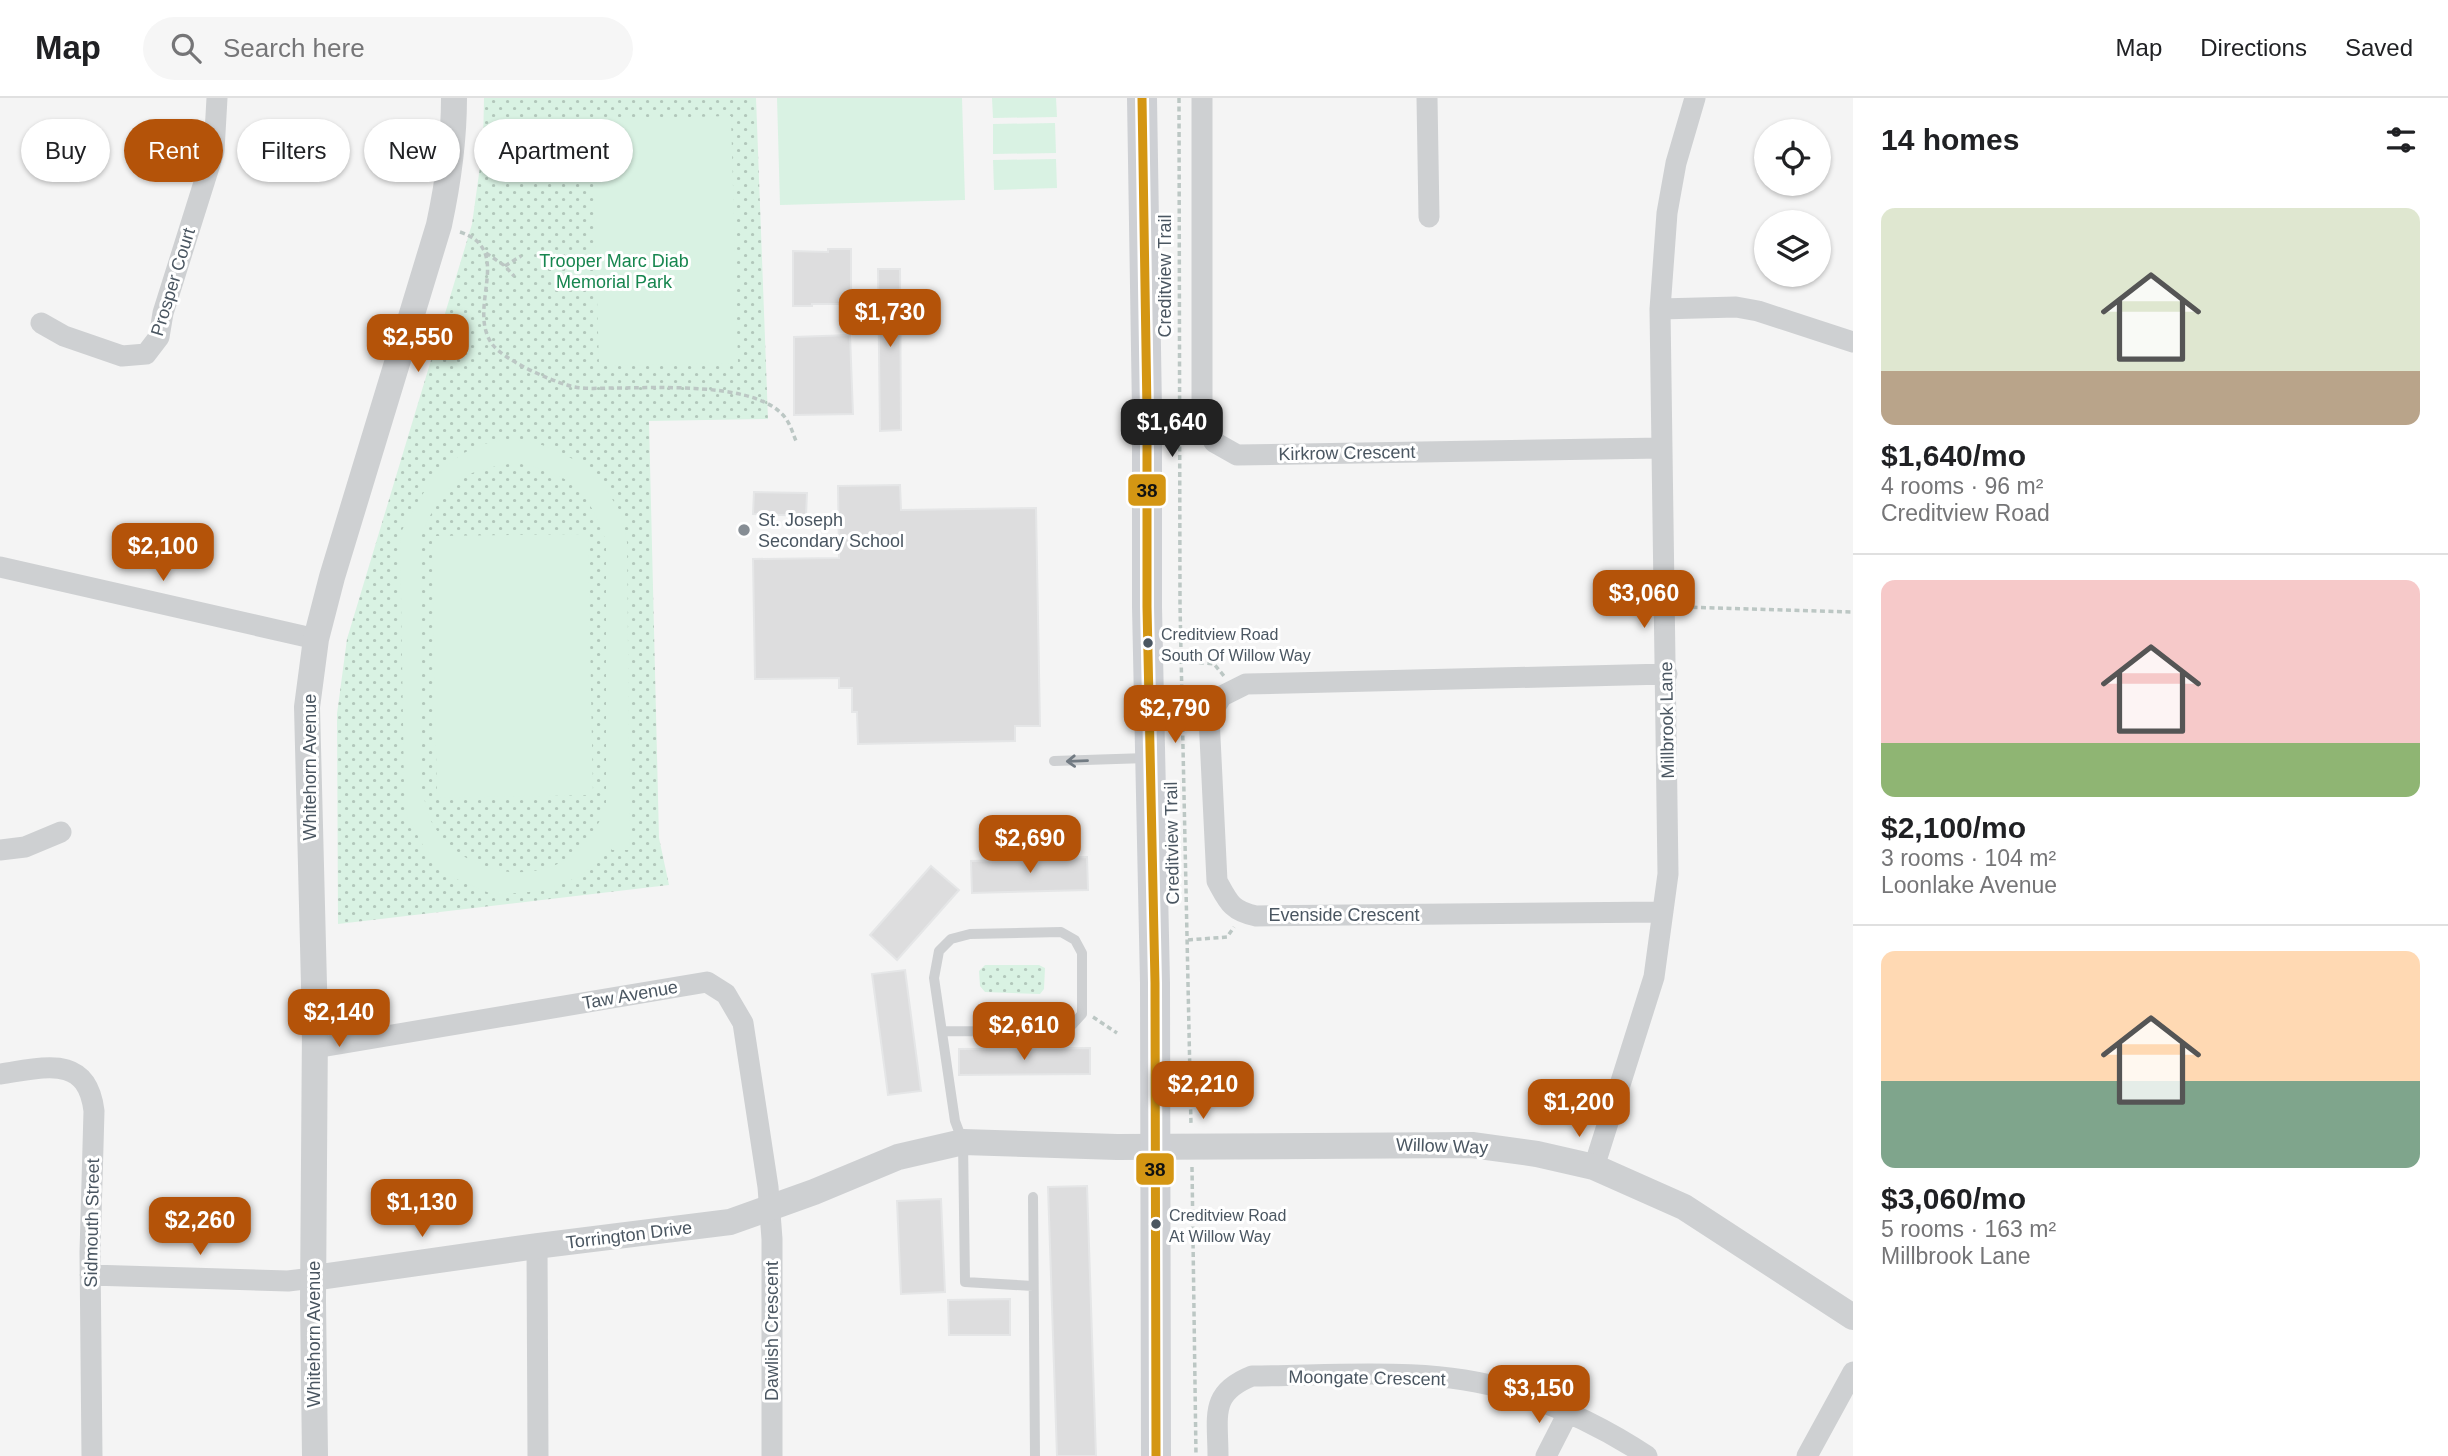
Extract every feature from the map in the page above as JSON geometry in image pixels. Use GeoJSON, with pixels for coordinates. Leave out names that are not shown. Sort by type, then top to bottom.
{"type":"FeatureCollection","features":[{"type":"Feature","properties":{"kind":"main road"},"geometry":{"type":"LineString","coordinates":[[1142,98],[1156,1146],[1156,1456]]}},
{"type":"Feature","properties":{"kind":"street","name":"Prosper Court"},"geometry":{"type":"LineString","coordinates":[[41,323],[64,337],[122,356],[146,354],[159,337],[163,313],[214,151],[217,98]]}},
{"type":"Feature","properties":{"kind":"street","name":"Whitehorn Avenue"},"geometry":{"type":"LineString","coordinates":[[315,1456],[315,1048],[307,707],[316,639],[332,577],[439,225],[447,190],[454,98]]}},
{"type":"Feature","properties":{"kind":"street","name":"Kirkrow Crescent"},"geometry":{"type":"LineString","coordinates":[[1202,98],[1202,418],[1214,442],[1237,455],[1662,448]]}},
{"type":"Feature","properties":{"kind":"street"},"geometry":{"type":"LineString","coordinates":[[1427,98],[1429,217]]}},
{"type":"Feature","properties":{"kind":"street","name":"Millbrook Lane"},"geometry":{"type":"LineString","coordinates":[[1594,1167],[1654,977],[1668,874],[1660,309],[1667,213],[1676,163],[1695,98]]}},
{"type":"Feature","properties":{"kind":"street"},"geometry":{"type":"LineString","coordinates":[[1660,309],[1736,307],[1758,311],[1853,342]]}},
{"type":"Feature","properties":{"kind":"street"},"geometry":{"type":"LineString","coordinates":[[0,567],[316,639]]}},
{"type":"Feature","properties":{"kind":"street"},"geometry":{"type":"LineString","coordinates":[[1234,689],[1246,684],[1667,674]]}},
{"type":"Feature","properties":{"kind":"street","name":"Evenside Crescent"},"geometry":{"type":"LineString","coordinates":[[1234,689],[1222,696],[1209,717],[1217,881],[1229,903],[1243,913],[1256,916],[1663,912]]}},
{"type":"Feature","properties":{"kind":"street"},"geometry":{"type":"LineString","coordinates":[[0,850],[25,847],[61,832]]}},
{"type":"Feature","properties":{"kind":"street","name":"Taw Avenue"},"geometry":{"type":"LineString","coordinates":[[315,1048],[707,982],[726,994],[743,1023],[769,1207]]}},
{"type":"Feature","properties":{"kind":"street","name":"Sidmouth Street"},"geometry":{"type":"LineString","coordinates":[[0,1074],[51,1067],[66,1068],[81,1077],[92,1092],[92,1456]]}},
{"type":"Feature","properties":{"kind":"street","name":"Torrington Drive"},"geometry":{"type":"LineString","coordinates":[[90,1275],[288,1281],[313,1278],[730,1222],[814,1192],[898,1157],[963,1142],[1156,1146]]}},
{"type":"Feature","properties":{"kind":"street","name":"Willow Way"},"geometry":{"type":"LineString","coordinates":[[1156,1146],[1472,1145],[1537,1154],[1594,1167],[1684,1208],[1853,1317]]}},
{"type":"Feature","properties":{"kind":"street","name":"Dawlish Crescent"},"geometry":{"type":"LineString","coordinates":[[769,1207],[772,1239],[772,1456]]}},
{"type":"Feature","properties":{"kind":"street"},"geometry":{"type":"LineString","coordinates":[[537,1246],[538,1456]]}},
{"type":"Feature","properties":{"kind":"street"},"geometry":{"type":"LineString","coordinates":[[1807,1456],[1853,1372]]}},
{"type":"Feature","properties":{"kind":"street","name":"Moongate Crescent"},"geometry":{"type":"LineString","coordinates":[[1218,1456],[1220,1402],[1226,1390],[1252,1376],[1430,1377],[1506,1390],[1569,1413],[1625,1441],[1647,1456]]}},
{"type":"Feature","properties":{"kind":"street"},"geometry":{"type":"LineString","coordinates":[[1546,1456],[1569,1413]]}},
{"type":"Feature","properties":{"kind":"lane"},"geometry":{"type":"LineString","coordinates":[[1054,761],[1150,758]]}},
{"type":"Feature","properties":{"kind":"lane"},"geometry":{"type":"LineString","coordinates":[[942,1031],[1053,1032],[1072,1025],[1082,1014],[1082,953],[1075,940],[1061,932],[970,934],[951,939],[939,951],[934,978],[942,1031],[956,1121],[963,1142],[965,1282],[1034,1286]]}},
{"type":"Feature","properties":{"kind":"lane"},"geometry":{"type":"LineString","coordinates":[[1033,1197],[1035,1456]]}},
{"type":"Feature","properties":{"kind":"path","name":"Creditview Trail"},"geometry":{"type":"LineString","coordinates":[[1179,98],[1180,578],[1191,1126]]}},
{"type":"Feature","properties":{"kind":"path"},"geometry":{"type":"LineString","coordinates":[[439,225],[472,236],[484,252],[488,266],[482,317],[486,334],[504,356],[576,388],[700,388],[729,391],[774,407],[784,415],[796,441]]}},
{"type":"Feature","properties":{"kind":"path"},"geometry":{"type":"LineString","coordinates":[[484,252],[505,265],[514,276]]}},
{"type":"Feature","properties":{"kind":"path"},"geometry":{"type":"LineString","coordinates":[[505,265],[521,256]]}},
{"type":"Feature","properties":{"kind":"path"},"geometry":{"type":"LineString","coordinates":[[1665,607],[1853,612]]}},
{"type":"Feature","properties":{"kind":"path"},"geometry":{"type":"LineString","coordinates":[[1182,661],[1214,664],[1234,689]]}},
{"type":"Feature","properties":{"kind":"path"},"geometry":{"type":"LineString","coordinates":[[1188,940],[1227,937],[1243,913]]}},
{"type":"Feature","properties":{"kind":"path"},"geometry":{"type":"LineString","coordinates":[[1082,1009],[1117,1033]]}},
{"type":"Feature","properties":{"kind":"path"},"geometry":{"type":"LineString","coordinates":[[1192,1169],[1196,1456]]}},
{"type":"Feature","properties":{"kind":"green space","name":"Trooper Marc Diab Memorial Park"},"geometry":{"type":"Polygon","coordinates":[[[484,98],[756,98],[768,419],[649,421],[659,838],[669,885],[338,924],[337,714],[347,639],[472,224],[478,182],[633,182],[633,119],[484,119],[484,98]]]}},
{"type":"Feature","properties":{"kind":"green space"},"geometry":{"type":"Polygon","coordinates":[[[777,98],[962,98],[965,200],[780,205],[777,98]]]}},
{"type":"Feature","properties":{"kind":"green space"},"geometry":{"type":"Polygon","coordinates":[[[992,98],[1056,98],[1057,117],[993,118],[992,98]]]}},
{"type":"Feature","properties":{"kind":"green space","name":"Trooper Marc Diab Memorial Park"},"geometry":{"type":"Polygon","coordinates":[[[731,116],[738,363],[599,366],[594,182],[633,182],[633,119],[627,119],[731,116]]]}},
{"type":"Feature","properties":{"kind":"green space"},"geometry":{"type":"Polygon","coordinates":[[[1055,123],[1056,153],[993,154],[993,124],[1055,123]]]}},
{"type":"Feature","properties":{"kind":"green space"},"geometry":{"type":"Polygon","coordinates":[[[1056,159],[1057,188],[994,190],[993,160],[1056,159]]]}},
{"type":"Feature","properties":{"kind":"green space"},"geometry":{"type":"Polygon","coordinates":[[[509,439],[542,445],[571,458],[599,479],[620,511],[627,542],[630,850],[612,850],[611,845],[597,862],[579,877],[541,891],[494,895],[454,878],[425,849],[407,816],[404,783],[400,534],[423,494],[442,470],[481,445],[509,439]],[[516,463],[467,475],[446,492],[421,536],[422,789],[427,810],[442,838],[457,851],[473,862],[510,872],[530,872],[567,859],[585,843],[606,809],[606,541],[584,496],[564,479],[535,467],[516,463]]]}},
{"type":"Feature","properties":{"kind":"green space"},"geometry":{"type":"Polygon","coordinates":[[[588,534],[593,795],[437,798],[432,536],[588,534]]]}},
{"type":"Feature","properties":{"kind":"green space"},"geometry":{"type":"Polygon","coordinates":[[[985,965],[1039,965],[1045,968],[1044,989],[1040,994],[985,992],[980,986],[979,971],[985,965]]]}},
{"type":"Feature","properties":{"kind":"building"},"geometry":{"type":"Polygon","coordinates":[[[828,249],[851,249],[851,304],[793,306],[793,251],[828,252],[828,249]]]}},
{"type":"Feature","properties":{"kind":"building"},"geometry":{"type":"Polygon","coordinates":[[[878,269],[900,269],[901,430],[880,431],[878,269]]]}},
{"type":"Feature","properties":{"kind":"building"},"geometry":{"type":"Polygon","coordinates":[[[850,335],[853,414],[794,415],[794,337],[850,335]]]}},
{"type":"Feature","properties":{"kind":"building"},"geometry":{"type":"Polygon","coordinates":[[[900,485],[901,510],[1036,508],[1040,726],[1015,726],[1015,741],[858,744],[857,712],[852,712],[852,688],[839,688],[839,678],[755,679],[753,559],[839,558],[838,486],[900,485]]]}},
{"type":"Feature","properties":{"kind":"building"},"geometry":{"type":"Polygon","coordinates":[[[754,492],[807,493],[806,516],[753,514],[754,492]]]}},
{"type":"Feature","properties":{"kind":"building"},"geometry":{"type":"Polygon","coordinates":[[[1087,857],[1088,890],[972,893],[971,861],[1087,857]]]}},
{"type":"Feature","properties":{"kind":"building"},"geometry":{"type":"Polygon","coordinates":[[[931,866],[959,890],[897,960],[870,935],[931,866]]]}},
{"type":"Feature","properties":{"kind":"building"},"geometry":{"type":"Polygon","coordinates":[[[905,970],[921,1091],[888,1095],[872,974],[905,970]]]}},
{"type":"Feature","properties":{"kind":"building"},"geometry":{"type":"Polygon","coordinates":[[[1090,1048],[1090,1074],[959,1075],[959,1049],[1090,1048]]]}},
{"type":"Feature","properties":{"kind":"building"},"geometry":{"type":"Polygon","coordinates":[[[1087,1186],[1096,1456],[1057,1456],[1048,1187],[1087,1186]]]}},
{"type":"Feature","properties":{"kind":"building"},"geometry":{"type":"Polygon","coordinates":[[[941,1199],[945,1292],[901,1294],[897,1201],[941,1199]]]}},
{"type":"Feature","properties":{"kind":"building"},"geometry":{"type":"Polygon","coordinates":[[[1010,1299],[1010,1335],[949,1335],[948,1300],[1010,1299]]]}},
{"type":"Feature","properties":{"kind":"transit line","name":"38"},"geometry":{"type":"LineString","coordinates":[[1142,98],[1147,607],[1155,983],[1156,1456]]}},
{"type":"Feature","properties":{"kind":"place","name":"St. Joseph Secondary School"},"geometry":{"type":"Point","coordinates":[744,530]}},
{"type":"Feature","properties":{"kind":"place","name":"Creditview Road South Of Willow Way"},"geometry":{"type":"Point","coordinates":[1148,643]}},
{"type":"Feature","properties":{"kind":"place","name":"Creditview Road At Willow Way"},"geometry":{"type":"Point","coordinates":[1156,1224]}}]}
